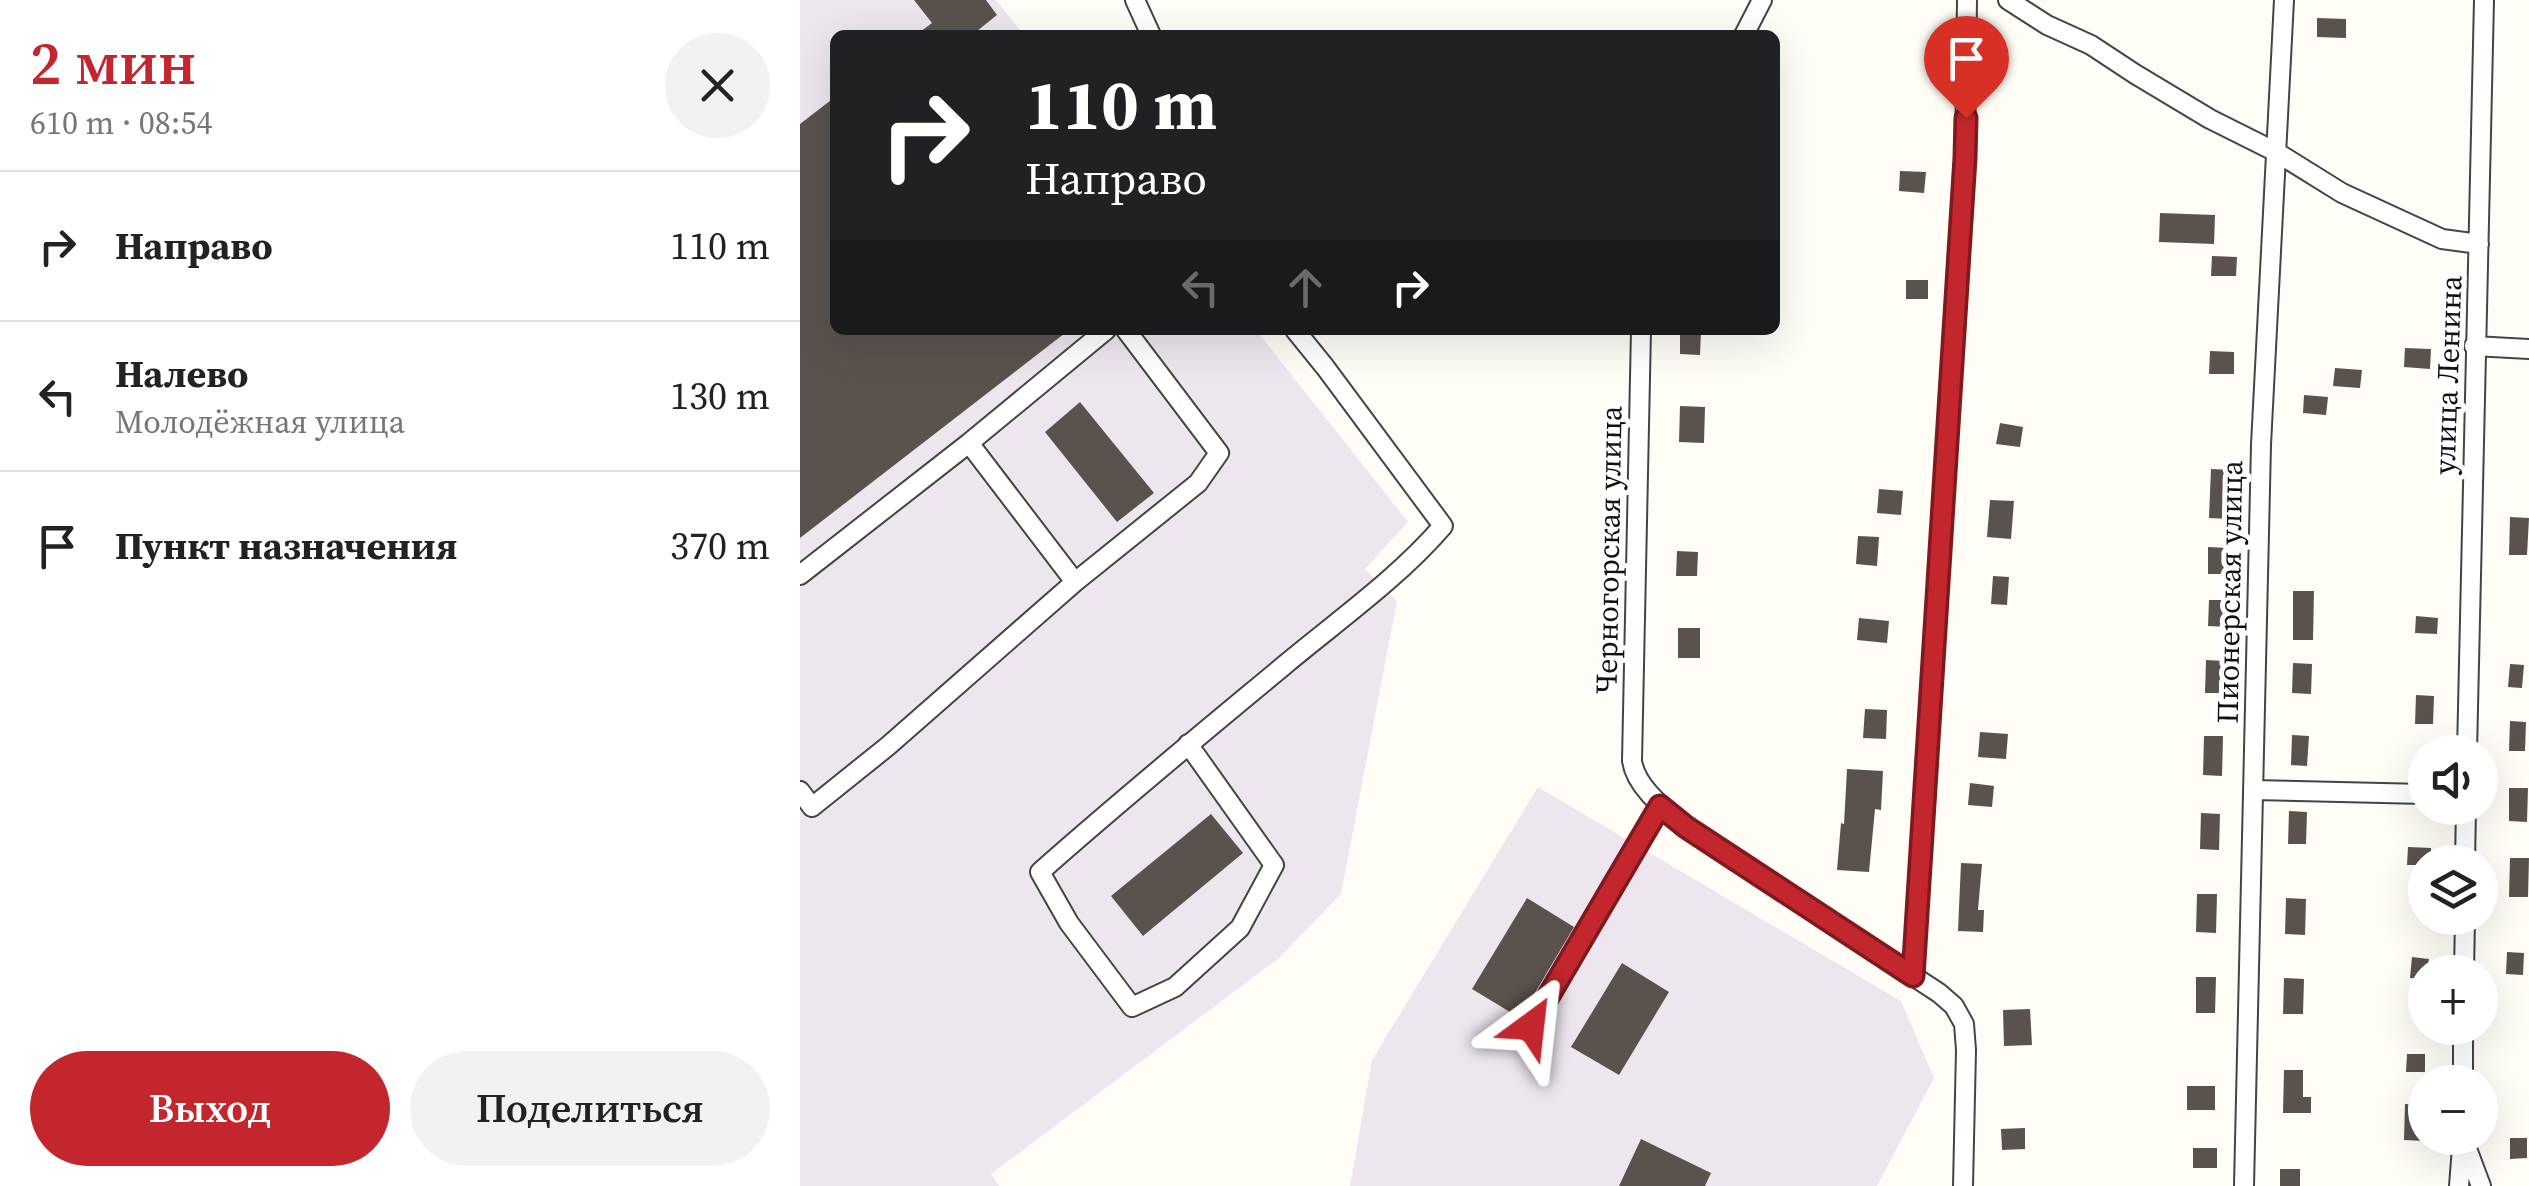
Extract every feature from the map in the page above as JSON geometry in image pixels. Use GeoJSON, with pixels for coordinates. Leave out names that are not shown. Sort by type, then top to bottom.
{"type":"FeatureCollection","features":[{"type":"Feature","properties":{"kind":"street"},"geometry":{"type":"LineString","coordinates":[[1136,0],[1149,30]]}},
{"type":"Feature","properties":{"kind":"street"},"geometry":{"type":"LineString","coordinates":[[1747,30],[1762,0]]}},
{"type":"Feature","properties":{"kind":"street"},"geometry":{"type":"LineString","coordinates":[[1913,976],[1965,158],[1967,0]]}},
{"type":"Feature","properties":{"kind":"street"},"geometry":{"type":"LineString","coordinates":[[2008,0],[2046,25],[2092,45],[2210,119],[2276,152],[2342,193],[2442,239],[2479,244]]}},
{"type":"Feature","properties":{"kind":"street","name":"Пионерская улица"},"geometry":{"type":"LineString","coordinates":[[2244,1186],[2261,445],[2284,0]]}},
{"type":"Feature","properties":{"kind":"street","name":"улица Ленина"},"geometry":{"type":"LineString","coordinates":[[2467,735],[2484,0]]}},
{"type":"Feature","properties":{"kind":"street"},"geometry":{"type":"LineString","coordinates":[[800,575],[1100,335]]}},
{"type":"Feature","properties":{"kind":"street"},"geometry":{"type":"LineString","coordinates":[[800,791],[812,806],[1198,483],[1219,453],[1130,335]]}},
{"type":"Feature","properties":{"kind":"street"},"geometry":{"type":"LineString","coordinates":[[1188,744],[1274,865],[1240,928],[1175,988],[1132,1007],[1069,923],[1040,872],[1128,794],[1188,744],[1395,574],[1443,526],[1299,335]]}},
{"type":"Feature","properties":{"kind":"street","name":"Черногорская улица"},"geometry":{"type":"LineString","coordinates":[[1641,335],[1632,761],[1633,771],[1660,806]]}},
{"type":"Feature","properties":{"kind":"street"},"geometry":{"type":"LineString","coordinates":[[2474,346],[2529,349]]}},
{"type":"Feature","properties":{"kind":"street"},"geometry":{"type":"LineString","coordinates":[[969,443],[1076,582]]}},
{"type":"Feature","properties":{"kind":"street"},"geometry":{"type":"LineString","coordinates":[[2254,790],[2408,794]]}},
{"type":"Feature","properties":{"kind":"street"},"geometry":{"type":"LineString","coordinates":[[1531,1026],[1660,806],[1954,1006],[1964,1024],[1966,1050],[1962,1186]]}},
{"type":"Feature","properties":{"kind":"street"},"geometry":{"type":"LineString","coordinates":[[2460,1186],[2461,1155]]}},
{"type":"Feature","properties":{"kind":"street"},"geometry":{"type":"LineString","coordinates":[[2469,1155],[2481,1186]]}},
{"type":"Feature","properties":{"kind":"shaded area"},"geometry":{"type":"Polygon","coordinates":[[[800,0],[996,0],[1020,30],[830,30],[830,335],[1260,335],[1408,522],[1365,569],[1397,601],[1341,894],[1279,958],[991,1174],[999,1186],[800,1186],[800,0]]]}},
{"type":"Feature","properties":{"kind":"shaded area"},"geometry":{"type":"Polygon","coordinates":[[[1538,787],[1901,1001],[1934,1078],[1877,1186],[1350,1186],[1372,1060],[1538,787]]]}},
{"type":"Feature","properties":{"kind":"building"},"geometry":{"type":"Polygon","coordinates":[[[914,0],[986,0],[997,15],[978,30],[923,30],[932,23],[914,0]]]}},
{"type":"Feature","properties":{"kind":"building"},"geometry":{"type":"Polygon","coordinates":[[[2317,18],[2346,19],[2346,38],[2317,37],[2317,18]]]}},
{"type":"Feature","properties":{"kind":"building"},"geometry":{"type":"Polygon","coordinates":[[[830,101],[830,335],[1063,335],[800,538],[800,124],[830,101]]]}},
{"type":"Feature","properties":{"kind":"building"},"geometry":{"type":"Polygon","coordinates":[[[1900,171],[1926,172],[1924,193],[1899,191],[1900,171]]]}},
{"type":"Feature","properties":{"kind":"building"},"geometry":{"type":"Polygon","coordinates":[[[2160,213],[2215,215],[2214,244],[2159,242],[2160,213]]]}},
{"type":"Feature","properties":{"kind":"building"},"geometry":{"type":"Polygon","coordinates":[[[2212,256],[2237,257],[2236,276],[2211,276],[2212,256]]]}},
{"type":"Feature","properties":{"kind":"building"},"geometry":{"type":"Polygon","coordinates":[[[1906,280],[1928,280],[1928,299],[1906,299],[1906,280]]]}},
{"type":"Feature","properties":{"kind":"building"},"geometry":{"type":"Polygon","coordinates":[[[1680,335],[1701,335],[1700,355],[1680,354],[1680,335]]]}},
{"type":"Feature","properties":{"kind":"building"},"geometry":{"type":"Polygon","coordinates":[[[2405,348],[2431,349],[2430,369],[2404,367],[2405,348]]]}},
{"type":"Feature","properties":{"kind":"building"},"geometry":{"type":"Polygon","coordinates":[[[2210,351],[2234,352],[2234,374],[2209,374],[2210,351]]]}},
{"type":"Feature","properties":{"kind":"building"},"geometry":{"type":"Polygon","coordinates":[[[2335,368],[2362,370],[2360,388],[2333,386],[2335,368]]]}},
{"type":"Feature","properties":{"kind":"building"},"geometry":{"type":"Polygon","coordinates":[[[2304,395],[2328,397],[2326,415],[2303,413],[2304,395]]]}},
{"type":"Feature","properties":{"kind":"building"},"geometry":{"type":"Polygon","coordinates":[[[1080,402],[1154,493],[1117,522],[1045,432],[1080,402]]]}},
{"type":"Feature","properties":{"kind":"building"},"geometry":{"type":"Polygon","coordinates":[[[1680,406],[1705,407],[1704,443],[1679,442],[1680,406]]]}},
{"type":"Feature","properties":{"kind":"building"},"geometry":{"type":"Polygon","coordinates":[[[2000,423],[2023,427],[2020,447],[1996,444],[2000,423]]]}},
{"type":"Feature","properties":{"kind":"building"},"geometry":{"type":"Polygon","coordinates":[[[2211,469],[2231,470],[2229,519],[2209,518],[2211,469]]]}},
{"type":"Feature","properties":{"kind":"building"},"geometry":{"type":"Polygon","coordinates":[[[1879,489],[1903,491],[1901,515],[1877,513],[1879,489]]]}},
{"type":"Feature","properties":{"kind":"building"},"geometry":{"type":"Polygon","coordinates":[[[1990,500],[2014,501],[2011,539],[1987,537],[1990,500]]]}},
{"type":"Feature","properties":{"kind":"building"},"geometry":{"type":"Polygon","coordinates":[[[2510,517],[2529,518],[2527,555],[2509,555],[2510,517]]]}},
{"type":"Feature","properties":{"kind":"building"},"geometry":{"type":"Polygon","coordinates":[[[1858,536],[1879,537],[1877,566],[1856,564],[1858,536]]]}},
{"type":"Feature","properties":{"kind":"building"},"geometry":{"type":"Polygon","coordinates":[[[2208,547],[2229,548],[2228,574],[2208,574],[2208,547]]]}},
{"type":"Feature","properties":{"kind":"building"},"geometry":{"type":"Polygon","coordinates":[[[1677,551],[1698,552],[1697,576],[1676,576],[1677,551]]]}},
{"type":"Feature","properties":{"kind":"building"},"geometry":{"type":"Polygon","coordinates":[[[1993,576],[2009,577],[2007,605],[1991,604],[1993,576]]]}},
{"type":"Feature","properties":{"kind":"building"},"geometry":{"type":"Polygon","coordinates":[[[2293,591],[2314,591],[2313,640],[2293,640],[2293,591]]]}},
{"type":"Feature","properties":{"kind":"building"},"geometry":{"type":"Polygon","coordinates":[[[2209,600],[2228,600],[2227,627],[2208,626],[2209,600]]]}},
{"type":"Feature","properties":{"kind":"building"},"geometry":{"type":"Polygon","coordinates":[[[2416,616],[2438,618],[2437,634],[2415,633],[2416,616]]]}},
{"type":"Feature","properties":{"kind":"building"},"geometry":{"type":"Polygon","coordinates":[[[1859,618],[1889,621],[1887,643],[1857,640],[1859,618]]]}},
{"type":"Feature","properties":{"kind":"building"},"geometry":{"type":"Polygon","coordinates":[[[1678,628],[1700,628],[1700,658],[1678,658],[1678,628]]]}},
{"type":"Feature","properties":{"kind":"building"},"geometry":{"type":"Polygon","coordinates":[[[2206,660],[2225,661],[2224,693],[2205,693],[2206,660]]]}},
{"type":"Feature","properties":{"kind":"building"},"geometry":{"type":"Polygon","coordinates":[[[2293,663],[2312,664],[2311,694],[2292,693],[2293,663]]]}},
{"type":"Feature","properties":{"kind":"building"},"geometry":{"type":"Polygon","coordinates":[[[2510,664],[2524,665],[2522,688],[2508,687],[2510,664]]]}},
{"type":"Feature","properties":{"kind":"building"},"geometry":{"type":"Polygon","coordinates":[[[2416,695],[2434,696],[2433,724],[2415,724],[2416,695]]]}},
{"type":"Feature","properties":{"kind":"building"},"geometry":{"type":"Polygon","coordinates":[[[1865,709],[1887,710],[1886,739],[1863,738],[1865,709]]]}},
{"type":"Feature","properties":{"kind":"building"},"geometry":{"type":"Polygon","coordinates":[[[2510,721],[2526,722],[2525,751],[2509,751],[2510,721]]]}},
{"type":"Feature","properties":{"kind":"building"},"geometry":{"type":"Polygon","coordinates":[[[1980,732],[2008,734],[2006,759],[1978,757],[1980,732]]]}},
{"type":"Feature","properties":{"kind":"building"},"geometry":{"type":"Polygon","coordinates":[[[2292,735],[2309,736],[2307,766],[2291,765],[2292,735]]]}},
{"type":"Feature","properties":{"kind":"building"},"geometry":{"type":"Polygon","coordinates":[[[2204,736],[2223,736],[2222,776],[2203,775],[2204,736]]]}},
{"type":"Feature","properties":{"kind":"building"},"geometry":{"type":"Polygon","coordinates":[[[1847,769],[1883,771],[1881,810],[1875,809],[1869,872],[1837,870],[1847,769]]]}},
{"type":"Feature","properties":{"kind":"building"},"geometry":{"type":"Polygon","coordinates":[[[1970,783],[1994,786],[1992,807],[1968,805],[1970,783]]]}},
{"type":"Feature","properties":{"kind":"building"},"geometry":{"type":"Polygon","coordinates":[[[2509,788],[2528,788],[2527,822],[2509,821],[2509,788]]]}},
{"type":"Feature","properties":{"kind":"building"},"geometry":{"type":"Polygon","coordinates":[[[2289,811],[2307,812],[2306,844],[2288,844],[2289,811]]]}},
{"type":"Feature","properties":{"kind":"building"},"geometry":{"type":"Polygon","coordinates":[[[2201,813],[2220,814],[2219,850],[2200,849],[2201,813]]]}},
{"type":"Feature","properties":{"kind":"building"},"geometry":{"type":"Polygon","coordinates":[[[1211,814],[1243,853],[1143,936],[1111,896],[1211,814]]]}},
{"type":"Feature","properties":{"kind":"building"},"geometry":{"type":"Polygon","coordinates":[[[2510,858],[2529,858],[2528,897],[2509,897],[2510,858]]]}},
{"type":"Feature","properties":{"kind":"building"},"geometry":{"type":"Polygon","coordinates":[[[1961,863],[1982,864],[1978,910],[1984,910],[1983,932],[1958,931],[1961,863]]]}},
{"type":"Feature","properties":{"kind":"building"},"geometry":{"type":"Polygon","coordinates":[[[2197,894],[2217,894],[2216,933],[2196,932],[2197,894]]]}},
{"type":"Feature","properties":{"kind":"building"},"geometry":{"type":"Polygon","coordinates":[[[1527,898],[1574,927],[1520,1018],[1472,989],[1527,898]]]}},
{"type":"Feature","properties":{"kind":"building"},"geometry":{"type":"Polygon","coordinates":[[[2286,898],[2306,899],[2305,935],[2285,934],[2286,898]]]}},
{"type":"Feature","properties":{"kind":"building"},"geometry":{"type":"Polygon","coordinates":[[[2507,952],[2524,953],[2523,975],[2506,974],[2507,952]]]}},
{"type":"Feature","properties":{"kind":"building"},"geometry":{"type":"Polygon","coordinates":[[[1622,963],[1669,992],[1619,1075],[1571,1047],[1622,963]]]}},
{"type":"Feature","properties":{"kind":"building"},"geometry":{"type":"Polygon","coordinates":[[[2196,977],[2216,977],[2215,1013],[2196,1013],[2196,977]]]}},
{"type":"Feature","properties":{"kind":"building"},"geometry":{"type":"Polygon","coordinates":[[[2284,978],[2304,979],[2303,1014],[2283,1014],[2284,978]]]}},
{"type":"Feature","properties":{"kind":"building"},"geometry":{"type":"Polygon","coordinates":[[[2030,1009],[2032,1045],[2004,1046],[2003,1010],[2030,1009]]]}},
{"type":"Feature","properties":{"kind":"building"},"geometry":{"type":"Polygon","coordinates":[[[2407,1054],[2425,1054],[2425,1065],[2408,1065],[2406,1072],[2407,1054]]]}},
{"type":"Feature","properties":{"kind":"building"},"geometry":{"type":"Polygon","coordinates":[[[2284,1070],[2303,1070],[2303,1097],[2311,1097],[2311,1113],[2283,1113],[2284,1070]]]}},
{"type":"Feature","properties":{"kind":"building"},"geometry":{"type":"Polygon","coordinates":[[[2187,1086],[2215,1086],[2215,1110],[2187,1110],[2187,1086]]]}},
{"type":"Feature","properties":{"kind":"building"},"geometry":{"type":"Polygon","coordinates":[[[2405,1104],[2408,1104],[2408,1140],[2404,1140],[2405,1104]]]}},
{"type":"Feature","properties":{"kind":"building"},"geometry":{"type":"Polygon","coordinates":[[[2025,1128],[2025,1149],[2002,1150],[2001,1129],[2025,1128]]]}},
{"type":"Feature","properties":{"kind":"building"},"geometry":{"type":"Polygon","coordinates":[[[2510,1138],[2527,1138],[2527,1158],[2510,1159],[2510,1138]]]}},
{"type":"Feature","properties":{"kind":"building"},"geometry":{"type":"Polygon","coordinates":[[[1641,1139],[1711,1173],[1705,1186],[1619,1186],[1641,1139]]]}},
{"type":"Feature","properties":{"kind":"building"},"geometry":{"type":"Polygon","coordinates":[[[2193,1148],[2217,1148],[2217,1168],[2193,1168],[2193,1148]]]}},
{"type":"Feature","properties":{"kind":"building"},"geometry":{"type":"Polygon","coordinates":[[[2280,1169],[2300,1169],[2300,1186],[2280,1186],[2280,1169]]]}},
{"type":"Feature","properties":{"kind":"route"},"geometry":{"type":"LineString","coordinates":[[1531,1026],[1660,806],[1913,976],[1966,118]]}}]}
